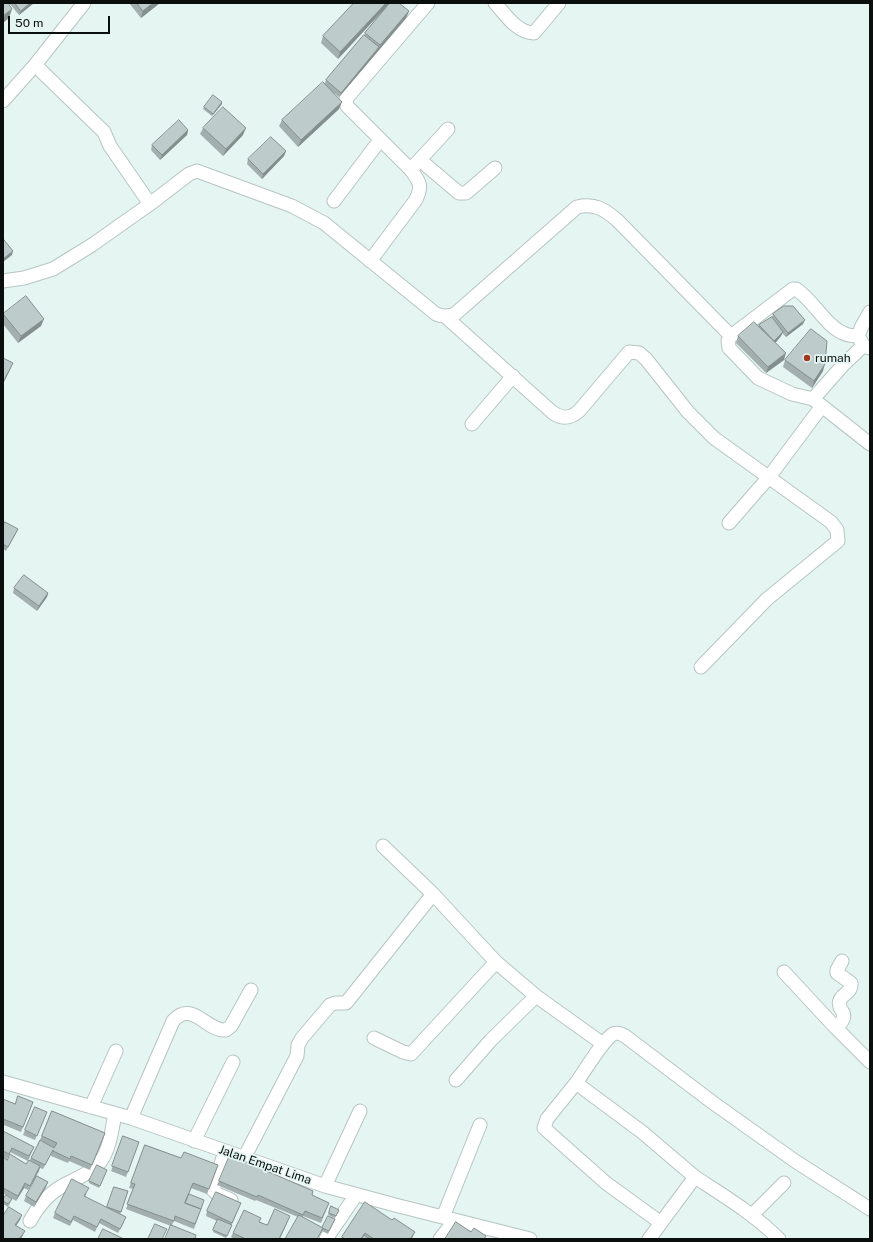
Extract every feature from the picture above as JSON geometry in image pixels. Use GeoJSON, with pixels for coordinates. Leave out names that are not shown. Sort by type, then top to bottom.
{"type":"FeatureCollection","features":[{"type":"Feature","properties":{"kind":"street"},"geometry":{"type":"LineString","coordinates":[[3,101],[84,3]]}},
{"type":"Feature","properties":{"kind":"street"},"geometry":{"type":"LineString","coordinates":[[370,261],[420,194],[420,187],[418,179],[411,170],[347,106],[346,99],[428,3]]}},
{"type":"Feature","properties":{"kind":"street"},"geometry":{"type":"LineString","coordinates":[[495,3],[519,29],[527,33],[534,33],[559,3]]}},
{"type":"Feature","properties":{"kind":"street"},"geometry":{"type":"LineString","coordinates":[[34,65],[104,132],[110,146],[150,204]]}},
{"type":"Feature","properties":{"kind":"street"},"geometry":{"type":"LineString","coordinates":[[411,170],[448,129]]}},
{"type":"Feature","properties":{"kind":"street"},"geometry":{"type":"LineString","coordinates":[[334,201],[380,140]]}},
{"type":"Feature","properties":{"kind":"street"},"geometry":{"type":"LineString","coordinates":[[420,160],[459,193],[463,194],[495,168]]}},
{"type":"Feature","properties":{"kind":"street"},"geometry":{"type":"LineString","coordinates":[[3,281],[24,278],[53,268],[92,245],[189,174],[197,171],[304,212],[324,223],[436,314],[446,317],[560,417],[570,417],[579,411],[629,352],[638,353],[650,364],[688,412],[714,438],[830,522],[837,530],[838,541],[767,599],[701,667]]}},
{"type":"Feature","properties":{"kind":"street"},"geometry":{"type":"LineString","coordinates":[[446,317],[455,314],[577,206],[587,205],[597,206],[617,220],[731,336]]}},
{"type":"Feature","properties":{"kind":"street"},"geometry":{"type":"LineString","coordinates":[[864,343],[835,329],[807,298],[796,289],[793,289],[774,302],[731,336],[728,341],[729,348],[758,378],[792,394],[818,402],[870,444]]}},
{"type":"Feature","properties":{"kind":"street"},"geometry":{"type":"LineString","coordinates":[[864,343],[862,326],[870,312]]}},
{"type":"Feature","properties":{"kind":"street"},"geometry":{"type":"LineString","coordinates":[[728,523],[769,477],[844,364],[864,343]]}},
{"type":"Feature","properties":{"kind":"street"},"geometry":{"type":"LineString","coordinates":[[472,424],[513,376]]}},
{"type":"Feature","properties":{"kind":"street"},"geometry":{"type":"LineString","coordinates":[[383,846],[433,894],[496,962],[536,996],[603,1044]]}},
{"type":"Feature","properties":{"kind":"street"},"geometry":{"type":"LineString","coordinates":[[244,1158],[297,1056],[298,1045],[302,1038],[330,1005],[335,1003],[346,1003],[433,894]]}},
{"type":"Feature","properties":{"kind":"street"},"geometry":{"type":"LineString","coordinates":[[836,1028],[844,1019],[844,1015],[839,1004],[840,1000],[850,991],[852,987],[851,983],[837,973],[842,961]]}},
{"type":"Feature","properties":{"kind":"street"},"geometry":{"type":"LineString","coordinates":[[374,1038],[402,1052],[411,1054],[496,962]]}},
{"type":"Feature","properties":{"kind":"street"},"geometry":{"type":"LineString","coordinates":[[784,972],[870,1062]]}},
{"type":"Feature","properties":{"kind":"street"},"geometry":{"type":"LineString","coordinates":[[131,1118],[173,1021],[180,1015],[189,1014],[220,1030],[226,1030],[231,1026],[251,990]]}},
{"type":"Feature","properties":{"kind":"street"},"geometry":{"type":"LineString","coordinates":[[456,1080],[491,1040],[536,996]]}},
{"type":"Feature","properties":{"kind":"street"},"geometry":{"type":"LineString","coordinates":[[661,1223],[606,1183],[544,1128],[547,1119],[576,1083],[603,1044],[612,1035],[618,1033],[626,1036],[712,1102],[789,1156],[870,1208]]}},
{"type":"Feature","properties":{"kind":"street"},"geometry":{"type":"LineString","coordinates":[[91,1107],[116,1051]]}},
{"type":"Feature","properties":{"kind":"street"},"geometry":{"type":"LineString","coordinates":[[194,1141],[233,1062]]}},
{"type":"Feature","properties":{"kind":"street","name":"Jalan Empat Lima"},"geometry":{"type":"LineString","coordinates":[[3,1082],[131,1118],[325,1186],[530,1239]]}},
{"type":"Feature","properties":{"kind":"street"},"geometry":{"type":"LineString","coordinates":[[576,1083],[642,1132],[695,1176],[752,1214],[766,1225],[779,1239]]}},
{"type":"Feature","properties":{"kind":"street"},"geometry":{"type":"LineString","coordinates":[[325,1186],[360,1111]]}},
{"type":"Feature","properties":{"kind":"street"},"geometry":{"type":"LineString","coordinates":[[30,1221],[36,1208],[45,1198],[62,1186],[78,1178],[100,1162],[108,1143],[116,1114]]}},
{"type":"Feature","properties":{"kind":"street"},"geometry":{"type":"LineString","coordinates":[[440,1239],[449,1218],[480,1125]]}},
{"type":"Feature","properties":{"kind":"street"},"geometry":{"type":"LineString","coordinates":[[225,1151],[213,1190],[218,1194],[235,1201]]}},
{"type":"Feature","properties":{"kind":"street"},"geometry":{"type":"LineString","coordinates":[[650,1239],[695,1176]]}},
{"type":"Feature","properties":{"kind":"street"},"geometry":{"type":"LineString","coordinates":[[752,1214],[784,1183]]}},
{"type":"Feature","properties":{"kind":"street"},"geometry":{"type":"LineString","coordinates":[[326,1239],[356,1195]]}},
{"type":"Feature","properties":{"kind":"building"},"geometry":{"type":"Polygon","coordinates":[[[3,3],[8,3],[12,9],[3,16],[3,3]]]}},
{"type":"Feature","properties":{"kind":"building"},"geometry":{"type":"Polygon","coordinates":[[[15,3],[30,3],[21,11],[15,3]]]}},
{"type":"Feature","properties":{"kind":"building"},"geometry":{"type":"Polygon","coordinates":[[[137,3],[153,3],[143,11],[137,3]]]}},
{"type":"Feature","properties":{"kind":"building"},"geometry":{"type":"Polygon","coordinates":[[[354,3],[386,3],[340,52],[323,36],[354,3]]]}},
{"type":"Feature","properties":{"kind":"building"},"geometry":{"type":"Polygon","coordinates":[[[390,3],[399,3],[409,11],[380,45],[365,33],[390,3]]]}},
{"type":"Feature","properties":{"kind":"building"},"geometry":{"type":"Polygon","coordinates":[[[364,35],[379,47],[341,93],[326,80],[364,35]]]}},
{"type":"Feature","properties":{"kind":"building"},"geometry":{"type":"Polygon","coordinates":[[[323,82],[342,102],[301,140],[282,120],[323,82]]]}},
{"type":"Feature","properties":{"kind":"building"},"geometry":{"type":"Polygon","coordinates":[[[213,95],[222,102],[213,114],[204,107],[213,95]]]}},
{"type":"Feature","properties":{"kind":"building"},"geometry":{"type":"Polygon","coordinates":[[[223,107],[246,128],[226,149],[203,128],[223,107]]]}},
{"type":"Feature","properties":{"kind":"building"},"geometry":{"type":"Polygon","coordinates":[[[179,120],[188,130],[162,155],[152,145],[179,120]]]}},
{"type":"Feature","properties":{"kind":"building"},"geometry":{"type":"Polygon","coordinates":[[[271,137],[286,151],[263,174],[248,159],[271,137]]]}},
{"type":"Feature","properties":{"kind":"building"},"geometry":{"type":"Polygon","coordinates":[[[4,240],[13,251],[3,259],[3,241],[4,240]]]}},
{"type":"Feature","properties":{"kind":"building"},"geometry":{"type":"Polygon","coordinates":[[[26,296],[44,319],[21,336],[3,314],[26,296]]]}},
{"type":"Feature","properties":{"kind":"building","name":"rumah"},"geometry":{"type":"Polygon","coordinates":[[[784,306],[793,306],[805,320],[788,333],[773,314],[784,306]]]}},
{"type":"Feature","properties":{"kind":"building"},"geometry":{"type":"Polygon","coordinates":[[[772,317],[783,332],[774,341],[759,325],[772,317]]]}},
{"type":"Feature","properties":{"kind":"building","name":"rumah"},"geometry":{"type":"Polygon","coordinates":[[[754,322],[786,353],[768,367],[738,336],[754,322]]]}},
{"type":"Feature","properties":{"kind":"building","name":"rumah"},"geometry":{"type":"Polygon","coordinates":[[[811,329],[827,341],[825,364],[814,381],[785,360],[811,329]]]}},
{"type":"Feature","properties":{"kind":"building"},"geometry":{"type":"Polygon","coordinates":[[[3,358],[13,363],[3,382],[3,358]]]}},
{"type":"Feature","properties":{"kind":"building"},"geometry":{"type":"Polygon","coordinates":[[[5,522],[18,529],[8,547],[3,544],[3,526],[5,522]]]}},
{"type":"Feature","properties":{"kind":"building"},"geometry":{"type":"Polygon","coordinates":[[[24,575],[48,593],[39,606],[14,588],[24,575]]]}},
{"type":"Feature","properties":{"kind":"building"},"geometry":{"type":"Polygon","coordinates":[[[18,1096],[33,1102],[23,1127],[3,1119],[3,1099],[15,1104],[18,1096]]]}},
{"type":"Feature","properties":{"kind":"building"},"geometry":{"type":"Polygon","coordinates":[[[35,1107],[47,1112],[37,1136],[25,1130],[35,1107]]]}},
{"type":"Feature","properties":{"kind":"building"},"geometry":{"type":"Polygon","coordinates":[[[52,1111],[105,1133],[92,1165],[71,1156],[70,1159],[53,1150],[45,1165],[31,1158],[40,1140],[54,1148],[57,1143],[42,1136],[52,1111]]]}},
{"type":"Feature","properties":{"kind":"building"},"geometry":{"type":"Polygon","coordinates":[[[3,1131],[34,1147],[29,1156],[12,1148],[9,1154],[3,1151],[3,1131]]]}},
{"type":"Feature","properties":{"kind":"building"},"geometry":{"type":"Polygon","coordinates":[[[123,1136],[139,1142],[128,1172],[112,1166],[123,1136]]]}},
{"type":"Feature","properties":{"kind":"building"},"geometry":{"type":"Polygon","coordinates":[[[145,1145],[181,1158],[184,1152],[218,1165],[209,1189],[193,1183],[185,1203],[201,1209],[195,1224],[175,1216],[174,1221],[127,1204],[135,1184],[131,1183],[145,1145]]]}},
{"type":"Feature","properties":{"kind":"building"},"geometry":{"type":"Polygon","coordinates":[[[10,1154],[26,1164],[29,1160],[40,1166],[30,1186],[25,1183],[18,1196],[3,1188],[3,1157],[7,1160],[10,1154]]]}},
{"type":"Feature","properties":{"kind":"building"},"geometry":{"type":"Polygon","coordinates":[[[230,1155],[313,1191],[312,1195],[329,1203],[322,1218],[305,1211],[303,1215],[258,1195],[257,1197],[219,1181],[230,1155]]]}},
{"type":"Feature","properties":{"kind":"building"},"geometry":{"type":"Polygon","coordinates":[[[97,1165],[107,1170],[100,1186],[89,1181],[97,1165]]]}},
{"type":"Feature","properties":{"kind":"building"},"geometry":{"type":"Polygon","coordinates":[[[37,1176],[48,1182],[36,1202],[26,1196],[37,1176]]]}},
{"type":"Feature","properties":{"kind":"building"},"geometry":{"type":"Polygon","coordinates":[[[72,1179],[89,1188],[84,1196],[126,1217],[120,1229],[101,1219],[97,1227],[74,1216],[71,1222],[55,1213],[72,1179]]]}},
{"type":"Feature","properties":{"kind":"building"},"geometry":{"type":"Polygon","coordinates":[[[114,1187],[128,1191],[121,1212],[107,1207],[114,1187]]]}},
{"type":"Feature","properties":{"kind":"building"},"geometry":{"type":"Polygon","coordinates":[[[216,1192],[241,1203],[232,1223],[207,1211],[216,1192]]]}},
{"type":"Feature","properties":{"kind":"building"},"geometry":{"type":"Polygon","coordinates":[[[189,1194],[204,1200],[201,1209],[185,1203],[189,1194]]]}},
{"type":"Feature","properties":{"kind":"building"},"geometry":{"type":"Polygon","coordinates":[[[6,1195],[12,1199],[8,1204],[3,1201],[6,1195]]]}},
{"type":"Feature","properties":{"kind":"building"},"geometry":{"type":"Polygon","coordinates":[[[365,1202],[392,1220],[394,1218],[415,1232],[410,1239],[374,1239],[365,1233],[361,1239],[345,1239],[342,1237],[365,1202]]]}},
{"type":"Feature","properties":{"kind":"building"},"geometry":{"type":"Polygon","coordinates":[[[331,1206],[339,1210],[336,1216],[329,1213],[331,1206]]]}},
{"type":"Feature","properties":{"kind":"building"},"geometry":{"type":"Polygon","coordinates":[[[9,1207],[22,1215],[15,1225],[25,1231],[19,1239],[3,1239],[3,1216],[9,1207]]]}},
{"type":"Feature","properties":{"kind":"building"},"geometry":{"type":"Polygon","coordinates":[[[275,1209],[290,1216],[279,1239],[246,1239],[233,1233],[244,1210],[261,1218],[259,1222],[267,1225],[275,1209]]]}},
{"type":"Feature","properties":{"kind":"building"},"geometry":{"type":"Polygon","coordinates":[[[299,1215],[323,1228],[317,1239],[286,1238],[299,1215]]]}},
{"type":"Feature","properties":{"kind":"building"},"geometry":{"type":"Polygon","coordinates":[[[328,1216],[335,1219],[329,1231],[322,1228],[328,1216]]]}},
{"type":"Feature","properties":{"kind":"building"},"geometry":{"type":"Polygon","coordinates":[[[218,1219],[232,1225],[227,1236],[213,1230],[218,1219]]]}},
{"type":"Feature","properties":{"kind":"building"},"geometry":{"type":"Polygon","coordinates":[[[456,1222],[471,1232],[474,1228],[486,1236],[484,1239],[445,1239],[456,1222]]]}},
{"type":"Feature","properties":{"kind":"building"},"geometry":{"type":"Polygon","coordinates":[[[155,1224],[167,1229],[162,1239],[148,1239],[155,1224]]]}},
{"type":"Feature","properties":{"kind":"building"},"geometry":{"type":"Polygon","coordinates":[[[171,1225],[196,1235],[195,1239],[165,1239],[171,1225]]]}},
{"type":"Feature","properties":{"kind":"building"},"geometry":{"type":"Polygon","coordinates":[[[103,1229],[124,1239],[98,1239],[103,1229]]]}},
{"type":"Feature","properties":{"kind":"building"},"geometry":{"type":"Polygon","coordinates":[[[364,1235],[370,1239],[362,1239],[364,1235]]]}},
{"type":"Feature","properties":{"kind":"place","name":"rumah"},"geometry":{"type":"Point","coordinates":[807,358]}}]}
